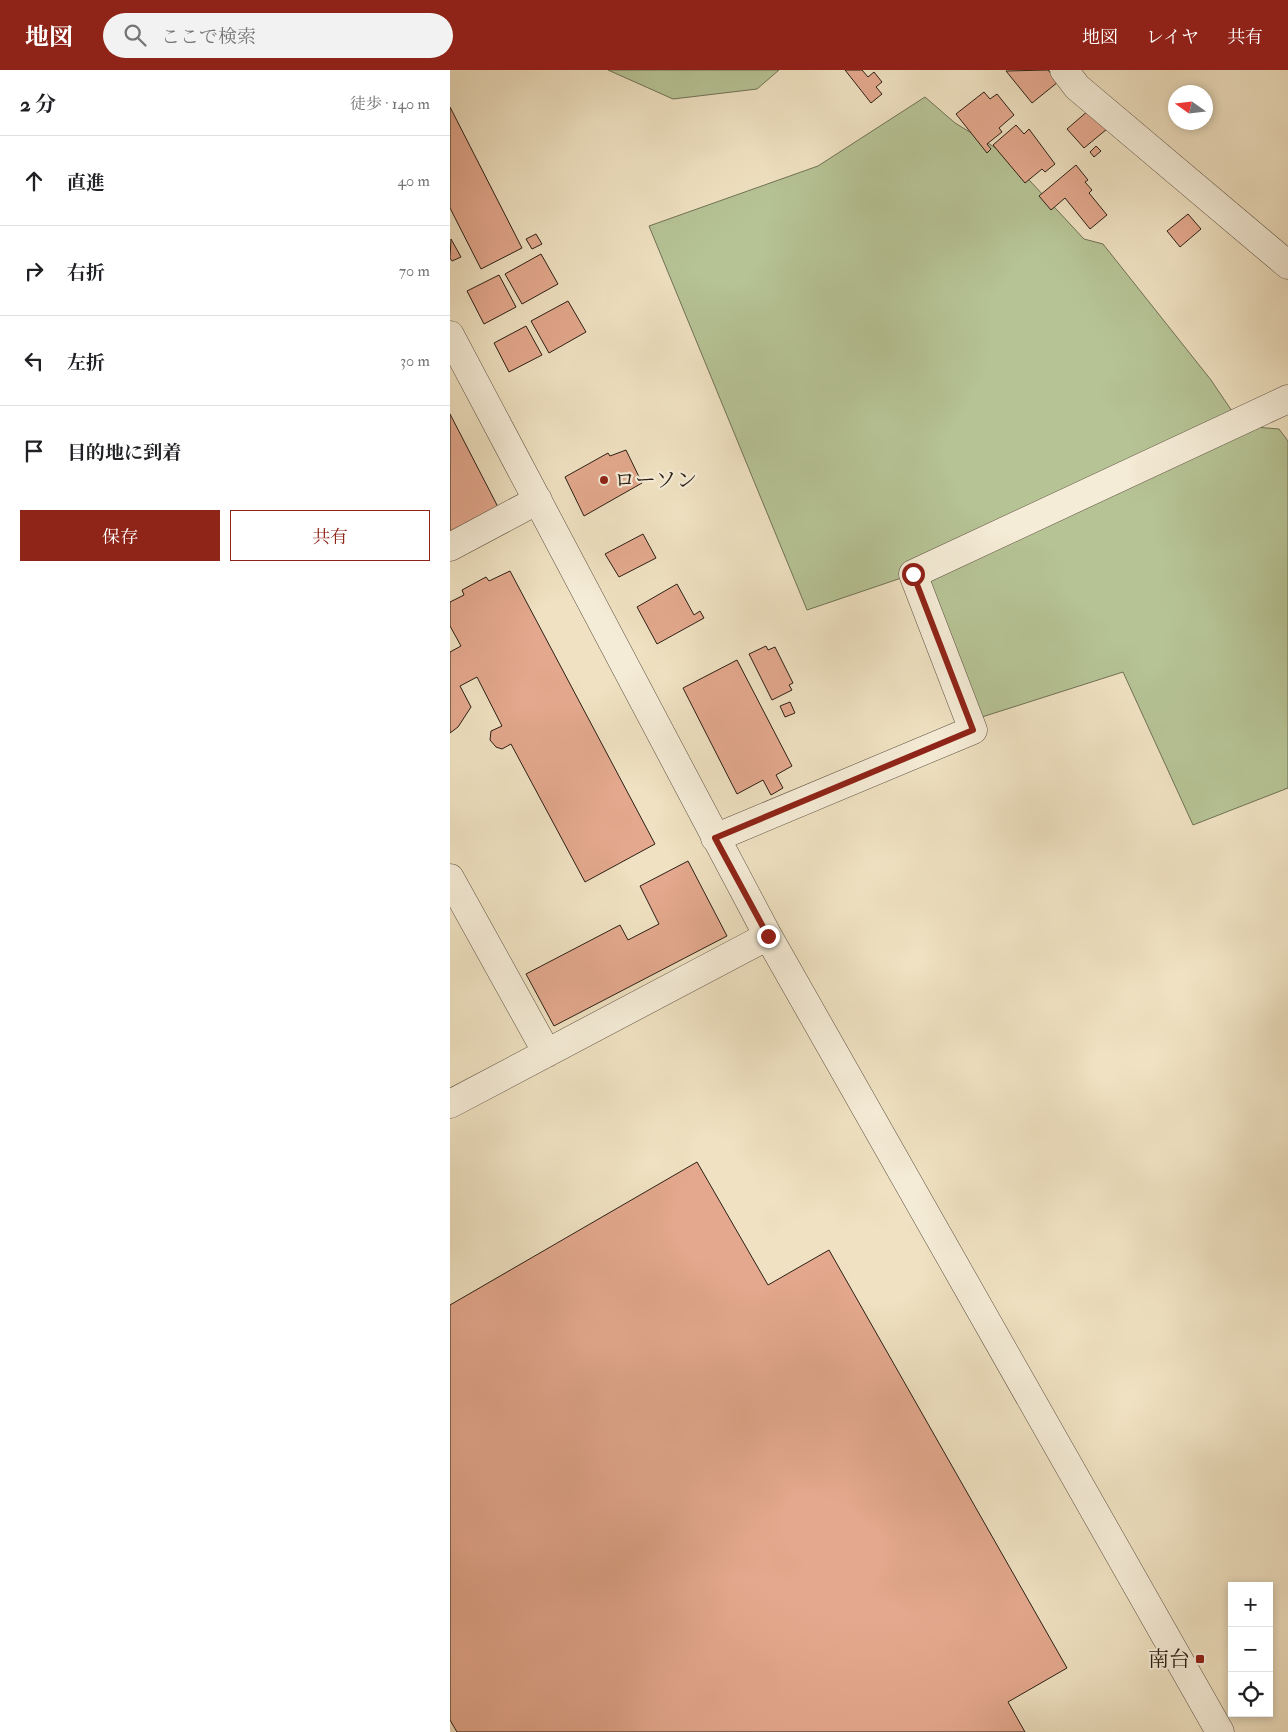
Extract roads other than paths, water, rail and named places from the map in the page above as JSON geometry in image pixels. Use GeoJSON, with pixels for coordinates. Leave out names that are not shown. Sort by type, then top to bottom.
{"type":"FeatureCollection","features":[{"type":"Feature","properties":{"kind":"street"},"geometry":{"type":"LineString","coordinates":[[1064,70],[1077,86],[1098,105],[1288,265]]}},
{"type":"Feature","properties":{"kind":"street"},"geometry":{"type":"LineString","coordinates":[[450,335],[768,936],[1220,1732]]}},
{"type":"Feature","properties":{"kind":"street"},"geometry":{"type":"LineString","coordinates":[[715,838],[973,730],[913,574],[1288,399]]}},
{"type":"Feature","properties":{"kind":"street"},"geometry":{"type":"LineString","coordinates":[[450,547],[538,500]]}},
{"type":"Feature","properties":{"kind":"street"},"geometry":{"type":"LineString","coordinates":[[450,878],[548,1053]]}},
{"type":"Feature","properties":{"kind":"street"},"geometry":{"type":"LineString","coordinates":[[450,1104],[768,936]]}},
{"type":"Feature","properties":{"kind":"place","name":"ローソン"},"geometry":{"type":"Point","coordinates":[604,480]}},
{"type":"Feature","properties":{"kind":"place","name":"南台"},"geometry":{"type":"Point","coordinates":[1200,1659]}}]}
